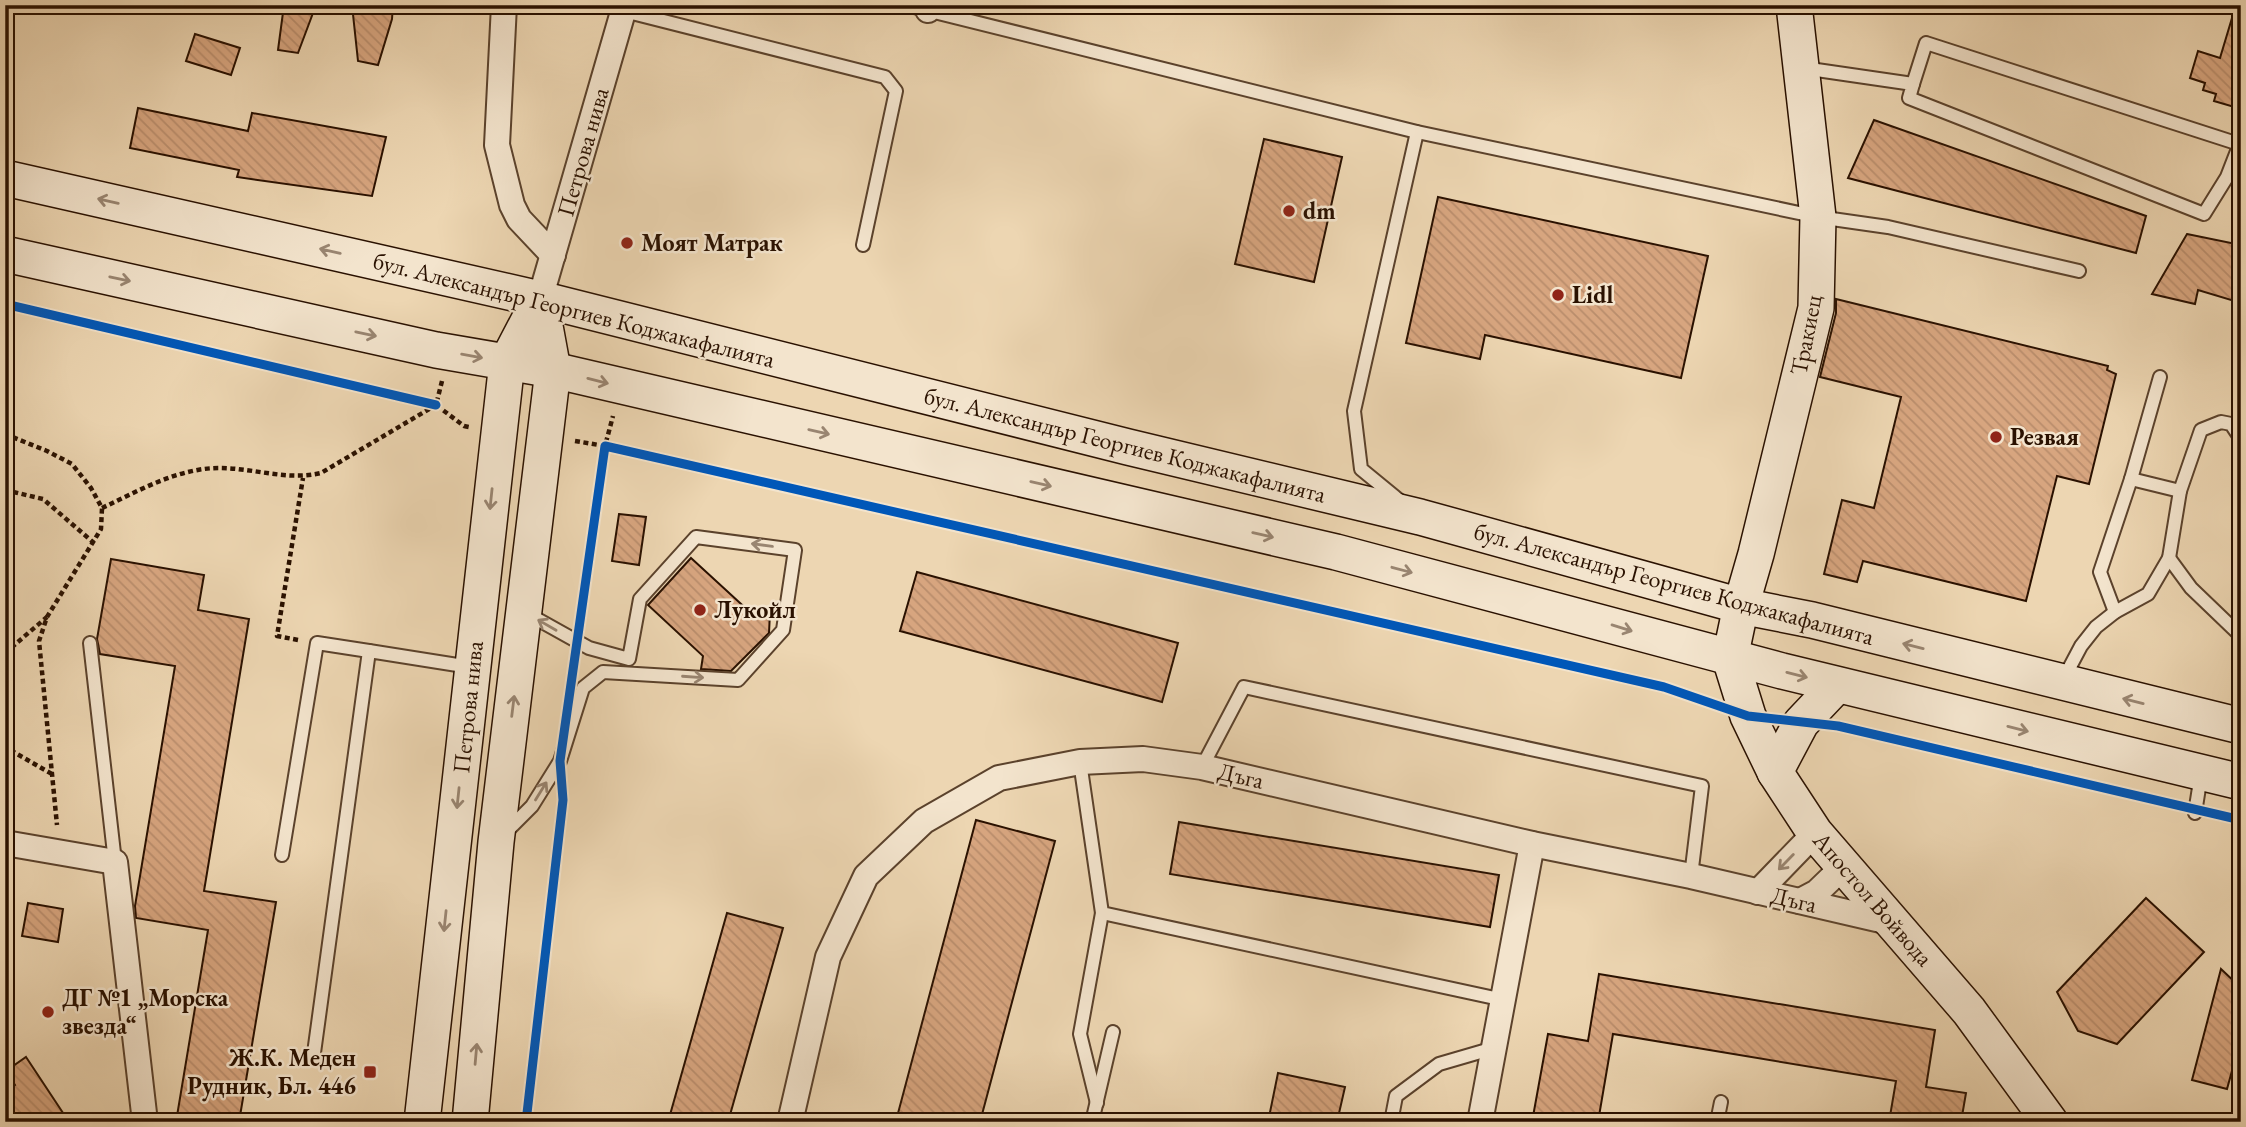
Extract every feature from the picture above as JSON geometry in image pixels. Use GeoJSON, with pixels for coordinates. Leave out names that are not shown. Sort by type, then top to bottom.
{"type":"FeatureCollection","features":[{"type":"Feature","properties":{"kind":"main road","name":"Тракиец"},"geometry":{"type":"LineString","coordinates":[[1730,658],[1816,308],[1818,217],[1794,5]]}},
{"type":"Feature","properties":{"kind":"main road","name":"бул. Александър Георгиев Коджакафалията"},"geometry":{"type":"LineString","coordinates":[[5,178],[540,299],[1128,447],[1420,517],[1741,606],[1802,618],[2241,726]]}},
{"type":"Feature","properties":{"kind":"main road"},"geometry":{"type":"LineString","coordinates":[[5,254],[436,350],[553,370],[1336,552],[1730,658],[2241,782]]}},
{"type":"Feature","properties":{"kind":"main road","name":"Петрова нива"},"geometry":{"type":"LineString","coordinates":[[422,1122],[507,362],[540,299]]}},
{"type":"Feature","properties":{"kind":"main road","name":"Петрова нива"},"geometry":{"type":"LineString","coordinates":[[470,1122],[496,842],[553,370],[540,299]]}},
{"type":"Feature","properties":{"kind":"main road","name":"Апостол Войвода"},"geometry":{"type":"LineString","coordinates":[[1730,658],[1748,716],[1775,772],[1815,833],[1969,1011],[2050,1122]]}},
{"type":"Feature","properties":{"kind":"main road"},"geometry":{"type":"LineString","coordinates":[[1775,772],[1801,723],[1838,685]]}},
{"type":"Feature","properties":{"kind":"street"},"geometry":{"type":"LineString","coordinates":[[504,5],[498,145],[512,205],[519,219],[553,255]]}},
{"type":"Feature","properties":{"kind":"street","name":"Петрова нива"},"geometry":{"type":"LineString","coordinates":[[540,299],[625,8]]}},
{"type":"Feature","properties":{"kind":"street","name":"Дъга"},"geometry":{"type":"LineString","coordinates":[[790,1122],[828,957],[866,876],[924,821],[999,778],[1080,762],[1143,759],[1202,767],[1532,844],[1692,876],[1895,923]]}},
{"type":"Feature","properties":{"kind":"street"},"geometry":{"type":"LineString","coordinates":[[1758,891],[1815,833]]}},
{"type":"Feature","properties":{"kind":"street"},"geometry":{"type":"LineString","coordinates":[[5,844],[115,862],[145,1122]]}},
{"type":"Feature","properties":{"kind":"street"},"geometry":{"type":"LineString","coordinates":[[1480,1122],[1532,844]]}},
{"type":"Feature","properties":{"kind":"street"},"geometry":{"type":"LineString","coordinates":[[1800,901],[1817,892],[1843,866]]}},
{"type":"Feature","properties":{"kind":"lane"},"geometry":{"type":"LineString","coordinates":[[921,7],[1417,132],[1818,217],[1888,227],[2079,271]]}},
{"type":"Feature","properties":{"kind":"lane"},"geometry":{"type":"LineString","coordinates":[[625,8],[885,77],[896,92],[863,245]]}},
{"type":"Feature","properties":{"kind":"lane"},"geometry":{"type":"LineString","coordinates":[[1926,43],[2240,142],[2228,177],[2204,214],[1909,98],[1913,84],[1926,43]]}},
{"type":"Feature","properties":{"kind":"lane"},"geometry":{"type":"LineString","coordinates":[[1801,68],[1913,84]]}},
{"type":"Feature","properties":{"kind":"lane"},"geometry":{"type":"LineString","coordinates":[[1417,132],[1354,411],[1361,469],[1420,517]]}},
{"type":"Feature","properties":{"kind":"lane"},"geometry":{"type":"LineString","coordinates":[[2228,177],[2241,181]]}},
{"type":"Feature","properties":{"kind":"lane"},"geometry":{"type":"LineString","coordinates":[[2115,612],[2100,572],[2131,479],[2160,377]]}},
{"type":"Feature","properties":{"kind":"lane"},"geometry":{"type":"LineString","coordinates":[[2062,683],[2081,646],[2096,627],[2115,612],[2148,594],[2169,558],[2180,491],[2201,430],[2221,422],[2231,424],[2241,439]]}},
{"type":"Feature","properties":{"kind":"lane"},"geometry":{"type":"LineString","coordinates":[[2131,479],[2180,491]]}},
{"type":"Feature","properties":{"kind":"lane"},"geometry":{"type":"LineString","coordinates":[[496,842],[532,806],[560,761],[583,688],[603,672],[738,680],[783,630],[795,550],[696,537],[640,599],[626,673]]}},
{"type":"Feature","properties":{"kind":"lane"},"geometry":{"type":"LineString","coordinates":[[2169,558],[2191,588],[2241,636]]}},
{"type":"Feature","properties":{"kind":"lane"},"geometry":{"type":"LineString","coordinates":[[524,612],[589,648],[629,659]]}},
{"type":"Feature","properties":{"kind":"lane"},"geometry":{"type":"LineString","coordinates":[[90,643],[115,862]]}},
{"type":"Feature","properties":{"kind":"lane"},"geometry":{"type":"LineString","coordinates":[[282,855],[317,643],[472,667]]}},
{"type":"Feature","properties":{"kind":"lane"},"geometry":{"type":"LineString","coordinates":[[314,1053],[369,651]]}},
{"type":"Feature","properties":{"kind":"lane"},"geometry":{"type":"LineString","coordinates":[[1202,767],[1244,687],[1702,786],[1692,876]]}},
{"type":"Feature","properties":{"kind":"lane"},"geometry":{"type":"LineString","coordinates":[[1080,762],[1102,913],[1080,1034],[1097,1104]]}},
{"type":"Feature","properties":{"kind":"lane"},"geometry":{"type":"LineString","coordinates":[[2195,813],[2201,774]]}},
{"type":"Feature","properties":{"kind":"lane"},"geometry":{"type":"LineString","coordinates":[[1102,913],[1504,1000]]}},
{"type":"Feature","properties":{"kind":"lane"},"geometry":{"type":"LineString","coordinates":[[1092,1122],[1113,1032]]}},
{"type":"Feature","properties":{"kind":"lane"},"geometry":{"type":"LineString","coordinates":[[1391,1122],[1396,1096],[1439,1063],[1495,1048]]}},
{"type":"Feature","properties":{"kind":"lane"},"geometry":{"type":"LineString","coordinates":[[1717,1122],[1721,1102]]}},
{"type":"Feature","properties":{"kind":"path"},"geometry":{"type":"LineString","coordinates":[[423,402],[436,405]]}},
{"type":"Feature","properties":{"kind":"path"},"geometry":{"type":"LineString","coordinates":[[102,508],[179,475],[217,468],[303,478],[321,473],[436,405]]}},
{"type":"Feature","properties":{"kind":"path"},"geometry":{"type":"LineString","coordinates":[[5,434],[72,464],[91,488],[102,508],[101,529],[47,617],[39,641],[60,851]]}},
{"type":"Feature","properties":{"kind":"path"},"geometry":{"type":"LineString","coordinates":[[603,459],[605,446],[618,449]]}},
{"type":"Feature","properties":{"kind":"path"},"geometry":{"type":"LineString","coordinates":[[303,478],[278,636],[317,643]]}},
{"type":"Feature","properties":{"kind":"path"},"geometry":{"type":"LineString","coordinates":[[5,489],[43,499],[94,543]]}},
{"type":"Feature","properties":{"kind":"path"},"geometry":{"type":"LineString","coordinates":[[5,653],[47,617]]}},
{"type":"Feature","properties":{"kind":"path"},"geometry":{"type":"LineString","coordinates":[[5,744],[10,750],[52,774]]}},
{"type":"Feature","properties":{"kind":"building"},"geometry":{"type":"Polygon","coordinates":[[[284,5],[316,5],[298,53],[278,50],[284,5]]]}},
{"type":"Feature","properties":{"kind":"building"},"geometry":{"type":"Polygon","coordinates":[[[352,5],[393,5],[392,19],[378,65],[358,61],[352,5]]]}},
{"type":"Feature","properties":{"kind":"building"},"geometry":{"type":"Polygon","coordinates":[[[2235,8],[2241,8],[2241,109],[2214,101],[2216,94],[2203,90],[2205,83],[2190,78],[2198,51],[2220,58],[2235,8]]]}},
{"type":"Feature","properties":{"kind":"building"},"geometry":{"type":"Polygon","coordinates":[[[195,34],[240,48],[231,75],[186,61],[195,34]]]}},
{"type":"Feature","properties":{"kind":"building"},"geometry":{"type":"Polygon","coordinates":[[[138,108],[248,131],[252,113],[386,137],[372,196],[237,177],[239,170],[130,148],[138,108]]]}},
{"type":"Feature","properties":{"kind":"building"},"geometry":{"type":"Polygon","coordinates":[[[1874,120],[2146,216],[2136,253],[1848,178],[1874,120]]]}},
{"type":"Feature","properties":{"kind":"building","name":"dm"},"geometry":{"type":"Polygon","coordinates":[[[1264,139],[1342,157],[1314,282],[1235,264],[1264,139]]]}},
{"type":"Feature","properties":{"kind":"building","name":"Lidl"},"geometry":{"type":"Polygon","coordinates":[[[1438,197],[1708,256],[1681,378],[1485,335],[1480,359],[1406,343],[1438,197]]]}},
{"type":"Feature","properties":{"kind":"building"},"geometry":{"type":"Polygon","coordinates":[[[2187,234],[2241,245],[2241,303],[2198,290],[2195,304],[2152,294],[2187,234]]]}},
{"type":"Feature","properties":{"kind":"building","name":"Резвая"},"geometry":{"type":"Polygon","coordinates":[[[1836,299],[2108,366],[2107,370],[2116,374],[2089,484],[2057,476],[2026,601],[1863,561],[1857,582],[1824,574],[1842,500],[1874,508],[1901,397],[1820,377],[1836,313],[1836,299]]]}},
{"type":"Feature","properties":{"kind":"building"},"geometry":{"type":"Polygon","coordinates":[[[619,514],[646,517],[639,565],[612,561],[619,514]]]}},
{"type":"Feature","properties":{"kind":"building"},"geometry":{"type":"Polygon","coordinates":[[[691,558],[752,614],[770,612],[769,633],[731,671],[701,669],[703,656],[648,605],[691,558]]]}},
{"type":"Feature","properties":{"kind":"building"},"geometry":{"type":"Polygon","coordinates":[[[111,559],[204,575],[198,610],[249,619],[204,891],[276,902],[239,1122],[176,1122],[208,930],[136,918],[135,906],[175,666],[100,654],[97,639],[111,559]]]}},
{"type":"Feature","properties":{"kind":"building"},"geometry":{"type":"Polygon","coordinates":[[[917,572],[1178,643],[1162,702],[900,631],[917,572]]]}},
{"type":"Feature","properties":{"kind":"building"},"geometry":{"type":"Polygon","coordinates":[[[976,820],[1055,841],[980,1122],[914,1122],[897,1117],[976,820]]]}},
{"type":"Feature","properties":{"kind":"building"},"geometry":{"type":"Polygon","coordinates":[[[1179,822],[1499,875],[1490,927],[1170,874],[1179,822]]]}},
{"type":"Feature","properties":{"kind":"building"},"geometry":{"type":"Polygon","coordinates":[[[2146,898],[2204,952],[2117,1044],[2078,1031],[2057,992],[2146,898]]]}},
{"type":"Feature","properties":{"kind":"building"},"geometry":{"type":"Polygon","coordinates":[[[28,903],[63,909],[58,942],[22,936],[28,903]]]}},
{"type":"Feature","properties":{"kind":"building"},"geometry":{"type":"Polygon","coordinates":[[[727,913],[783,928],[728,1122],[668,1122],[727,913]]]}},
{"type":"Feature","properties":{"kind":"building"},"geometry":{"type":"Polygon","coordinates":[[[2221,969],[2241,988],[2241,1038],[2227,1089],[2192,1080],[2221,969]]]}},
{"type":"Feature","properties":{"kind":"building"},"geometry":{"type":"Polygon","coordinates":[[[1599,974],[1935,1030],[1926,1087],[1966,1093],[1961,1122],[1889,1122],[1896,1081],[1613,1034],[1598,1122],[1532,1122],[1548,1034],[1588,1041],[1599,974]]]}},
{"type":"Feature","properties":{"kind":"building"},"geometry":{"type":"Polygon","coordinates":[[[26,1057],[69,1122],[5,1122],[5,1092],[15,1085],[6,1071],[26,1057]]]}},
{"type":"Feature","properties":{"kind":"building"},"geometry":{"type":"Polygon","coordinates":[[[1278,1073],[1345,1087],[1337,1122],[1268,1122],[1278,1073]]]}},
{"type":"Feature","properties":{"kind":"cycle path"},"geometry":{"type":"LineString","coordinates":[[5,304],[436,405]]}},
{"type":"Feature","properties":{"kind":"cycle path"},"geometry":{"type":"LineString","coordinates":[[526,1122],[563,800],[560,761],[605,446],[1664,687],[1748,716],[1838,726],[2241,820]]}},
{"type":"Feature","properties":{"kind":"place","name":"dm"},"geometry":{"type":"Point","coordinates":[1289,211]}},
{"type":"Feature","properties":{"kind":"place","name":"Моят Матрак"},"geometry":{"type":"Point","coordinates":[627,243]}},
{"type":"Feature","properties":{"kind":"place","name":"Lidl"},"geometry":{"type":"Point","coordinates":[1558,295]}},
{"type":"Feature","properties":{"kind":"place","name":"Резвая"},"geometry":{"type":"Point","coordinates":[1996,437]}},
{"type":"Feature","properties":{"kind":"place","name":"Лукойл"},"geometry":{"type":"Point","coordinates":[700,610]}},
{"type":"Feature","properties":{"kind":"place","name":"ДГ №1 „Морска звезда“"},"geometry":{"type":"Point","coordinates":[48,1012]}},
{"type":"Feature","properties":{"kind":"place","name":"Ж.К. Меден Рудник, Бл. 446"},"geometry":{"type":"Point","coordinates":[370,1072]}}]}
